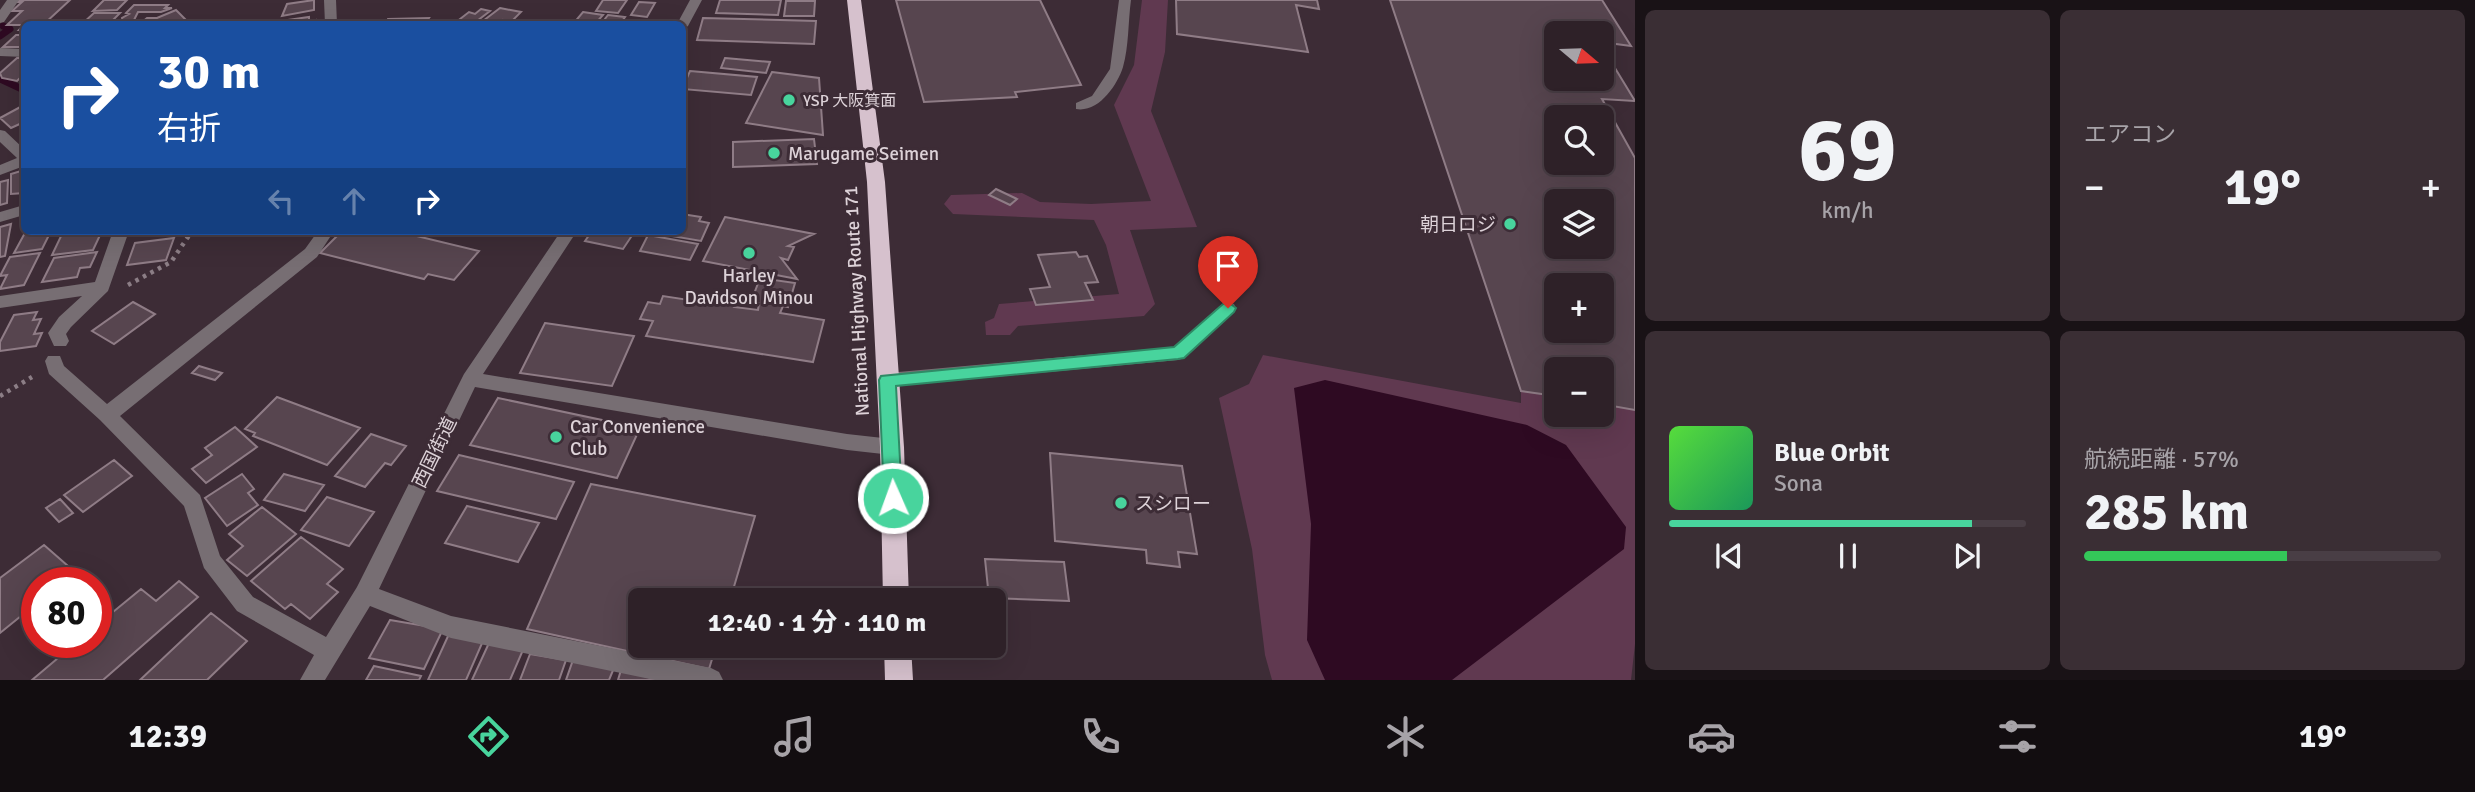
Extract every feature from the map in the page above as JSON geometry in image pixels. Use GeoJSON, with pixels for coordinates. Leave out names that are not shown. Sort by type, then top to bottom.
{"type":"FeatureCollection","features":[{"type":"Feature","properties":{"kind":"highway","name":"National Highway Route 171"},"geometry":{"type":"LineString","coordinates":[[854,0],[876,182],[892,447],[896,588]]}},
{"type":"Feature","properties":{"kind":"highway"},"geometry":{"type":"LineString","coordinates":[[898,658],[899,680]]}},
{"type":"Feature","properties":{"kind":"street"},"geometry":{"type":"LineString","coordinates":[[0,19],[13,0]]}},
{"type":"Feature","properties":{"kind":"street"},"geometry":{"type":"LineString","coordinates":[[330,0],[331,21]]}},
{"type":"Feature","properties":{"kind":"street"},"geometry":{"type":"LineString","coordinates":[[685,21],[696,0]]}},
{"type":"Feature","properties":{"kind":"street"},"geometry":{"type":"LineString","coordinates":[[1081,106],[1097,99],[1116,69],[1125,0]]}},
{"type":"Feature","properties":{"kind":"street"},"geometry":{"type":"LineString","coordinates":[[0,52],[21,53]]}},
{"type":"Feature","properties":{"kind":"street"},"geometry":{"type":"LineString","coordinates":[[0,134],[21,156]]}},
{"type":"Feature","properties":{"kind":"street"},"geometry":{"type":"LineString","coordinates":[[0,170],[21,160]]}},
{"type":"Feature","properties":{"kind":"street"},"geometry":{"type":"LineString","coordinates":[[0,217],[21,211]]}},
{"type":"Feature","properties":{"kind":"street"},"geometry":{"type":"LineString","coordinates":[[60,341],[58,332],[65,322],[102,287],[120,235]]}},
{"type":"Feature","properties":{"kind":"street"},"geometry":{"type":"LineString","coordinates":[[107,415],[312,253],[323,235]]}},
{"type":"Feature","properties":{"kind":"street","name":"西国街道"},"geometry":{"type":"LineString","coordinates":[[312,680],[365,594],[470,379],[566,235]]}},
{"type":"Feature","properties":{"kind":"street"},"geometry":{"type":"LineString","coordinates":[[0,302],[102,287]]}},
{"type":"Feature","properties":{"kind":"street"},"geometry":{"type":"LineString","coordinates":[[887,380],[1178,353],[1228,308]]}},
{"type":"Feature","properties":{"kind":"street"},"geometry":{"type":"LineString","coordinates":[[54,361],[55,369],[107,415],[193,501],[211,561],[246,604],[330,652]]}},
{"type":"Feature","properties":{"kind":"street"},"geometry":{"type":"LineString","coordinates":[[470,379],[847,442],[892,447]]}},
{"type":"Feature","properties":{"kind":"street"},"geometry":{"type":"LineString","coordinates":[[365,594],[451,627],[711,680]]}},
{"type":"Feature","properties":{"kind":"path"},"geometry":{"type":"LineString","coordinates":[[102,287],[117,290],[161,268],[179,254],[190,235]]}},
{"type":"Feature","properties":{"kind":"path"},"geometry":{"type":"LineString","coordinates":[[0,396],[54,361]]}},
{"type":"Feature","properties":{"kind":"shaded area"},"geometry":{"type":"Polygon","coordinates":[[[1142,0],[1168,0],[1165,52],[1151,111],[1197,227],[1130,230],[1155,304],[1144,316],[1018,326],[1010,335],[986,335],[985,322],[994,318],[999,304],[1119,294],[1106,245],[1094,220],[953,214],[944,204],[951,195],[1022,193],[1040,202],[1091,204],[1151,201],[1114,105],[1134,65],[1142,0]]]}},
{"type":"Feature","properties":{"kind":"shaded area"},"geometry":{"type":"Polygon","coordinates":[[[1263,355],[1521,403],[1521,391],[1544,394],[1544,427],[1614,427],[1614,406],[1635,410],[1635,644],[1631,680],[1272,680],[1265,655],[1252,549],[1219,398],[1249,384],[1263,355]]]}},
{"type":"Feature","properties":{"kind":"shaded area"},"geometry":{"type":"Polygon","coordinates":[[[1325,380],[1527,425],[1566,445],[1626,527],[1624,549],[1452,680],[1325,680],[1307,640],[1311,524],[1294,388],[1325,380]]]}},
{"type":"Feature","properties":{"kind":"building"},"geometry":{"type":"Polygon","coordinates":[[[70,0],[47,21],[21,21],[21,25],[7,25],[22,11],[12,11],[22,2],[18,2],[70,0]]]}},
{"type":"Feature","properties":{"kind":"building"},"geometry":{"type":"Polygon","coordinates":[[[104,0],[127,0],[117,10],[93,11],[104,0]]]}},
{"type":"Feature","properties":{"kind":"building"},"geometry":{"type":"Polygon","coordinates":[[[314,0],[314,10],[282,16],[287,4],[314,0]]]}},
{"type":"Feature","properties":{"kind":"building"},"geometry":{"type":"Polygon","coordinates":[[[603,0],[627,0],[618,13],[596,11],[603,0]]]}},
{"type":"Feature","properties":{"kind":"building"},"geometry":{"type":"Polygon","coordinates":[[[720,0],[781,0],[778,15],[716,13],[720,0]]]}},
{"type":"Feature","properties":{"kind":"building"},"geometry":{"type":"Polygon","coordinates":[[[896,0],[1040,0],[1081,85],[1015,92],[1017,97],[924,102],[896,0]]]}},
{"type":"Feature","properties":{"kind":"building"},"geometry":{"type":"Polygon","coordinates":[[[1176,0],[1317,0],[1319,9],[1296,5],[1308,52],[1177,34],[1176,0]]]}},
{"type":"Feature","properties":{"kind":"building","name":"朝日ロジ"},"geometry":{"type":"Polygon","coordinates":[[[1390,0],[1602,0],[1631,46],[1614,44],[1614,21],[1544,21],[1544,91],[1614,91],[1614,66],[1635,101],[1602,99],[1605,105],[1544,105],[1544,175],[1614,175],[1614,120],[1635,158],[1635,410],[1614,406],[1614,357],[1544,357],[1544,394],[1521,391],[1390,0]]]}},
{"type":"Feature","properties":{"kind":"building"},"geometry":{"type":"Polygon","coordinates":[[[786,1],[815,1],[814,16],[784,16],[786,1]]]}},
{"type":"Feature","properties":{"kind":"building"},"geometry":{"type":"Polygon","coordinates":[[[639,2],[655,3],[647,17],[631,15],[639,2]]]}},
{"type":"Feature","properties":{"kind":"building"},"geometry":{"type":"Polygon","coordinates":[[[134,5],[168,5],[165,8],[172,8],[161,12],[138,12],[134,20],[123,21],[122,18],[129,14],[126,13],[134,5]]]}},
{"type":"Feature","properties":{"kind":"building"},"geometry":{"type":"Polygon","coordinates":[[[500,8],[521,12],[512,21],[483,21],[500,8]]]}},
{"type":"Feature","properties":{"kind":"building"},"geometry":{"type":"Polygon","coordinates":[[[481,9],[490,11],[477,21],[458,21],[469,12],[475,14],[481,9]]]}},
{"type":"Feature","properties":{"kind":"building"},"geometry":{"type":"Polygon","coordinates":[[[176,10],[187,21],[144,21],[147,18],[157,18],[176,10]]]}},
{"type":"Feature","properties":{"kind":"building"},"geometry":{"type":"Polygon","coordinates":[[[583,12],[603,15],[598,21],[576,21],[583,12]]]}},
{"type":"Feature","properties":{"kind":"building"},"geometry":{"type":"Polygon","coordinates":[[[94,13],[120,13],[112,21],[85,21],[94,13]]]}},
{"type":"Feature","properties":{"kind":"building"},"geometry":{"type":"Polygon","coordinates":[[[608,15],[625,17],[622,21],[603,21],[608,15]]]}},
{"type":"Feature","properties":{"kind":"building"},"geometry":{"type":"Polygon","coordinates":[[[309,17],[309,21],[287,20],[309,17]]]}},
{"type":"Feature","properties":{"kind":"building"},"geometry":{"type":"Polygon","coordinates":[[[429,18],[427,21],[387,21],[429,18]]]}},
{"type":"Feature","properties":{"kind":"building"},"geometry":{"type":"Polygon","coordinates":[[[703,18],[816,21],[814,44],[697,40],[703,18]]]}},
{"type":"Feature","properties":{"kind":"building"},"geometry":{"type":"Polygon","coordinates":[[[16,35],[21,35],[21,47],[3,47],[16,35]]]}},
{"type":"Feature","properties":{"kind":"building"},"geometry":{"type":"Polygon","coordinates":[[[17,58],[21,58],[21,77],[17,81],[2,78],[0,73],[17,58]]]}},
{"type":"Feature","properties":{"kind":"building"},"geometry":{"type":"Polygon","coordinates":[[[725,58],[770,62],[766,73],[721,68],[725,58]]]}},
{"type":"Feature","properties":{"kind":"building"},"geometry":{"type":"Polygon","coordinates":[[[690,71],[757,77],[751,95],[686,89],[690,71]]]}},
{"type":"Feature","properties":{"kind":"building","name":"YSP 大阪箕面"},"geometry":{"type":"Polygon","coordinates":[[[772,72],[819,78],[823,135],[746,123],[772,72]]]}},
{"type":"Feature","properties":{"kind":"building"},"geometry":{"type":"Polygon","coordinates":[[[21,107],[21,123],[11,128],[0,118],[21,107]]]}},
{"type":"Feature","properties":{"kind":"building","name":"Marugame Seimen"},"geometry":{"type":"Polygon","coordinates":[[[814,139],[817,164],[733,167],[733,142],[814,139]]]}},
{"type":"Feature","properties":{"kind":"building"},"geometry":{"type":"Polygon","coordinates":[[[21,171],[21,193],[11,194],[11,174],[21,171]]]}},
{"type":"Feature","properties":{"kind":"building"},"geometry":{"type":"Polygon","coordinates":[[[8,180],[7,203],[0,205],[0,182],[8,180]]]}},
{"type":"Feature","properties":{"kind":"building"},"geometry":{"type":"Polygon","coordinates":[[[996,189],[1017,199],[1010,205],[989,195],[996,189]]]}},
{"type":"Feature","properties":{"kind":"building"},"geometry":{"type":"Polygon","coordinates":[[[686,215],[701,217],[699,221],[709,223],[701,241],[666,235],[686,235],[686,215]]]}},
{"type":"Feature","properties":{"kind":"building","name":"Harley Davidson Minou"},"geometry":{"type":"Polygon","coordinates":[[[725,217],[814,234],[788,246],[794,247],[788,260],[781,258],[797,279],[703,261],[725,217]]]}},
{"type":"Feature","properties":{"kind":"building"},"geometry":{"type":"Polygon","coordinates":[[[11,224],[5,256],[0,257],[0,227],[11,224]]]}},
{"type":"Feature","properties":{"kind":"building"},"geometry":{"type":"Polygon","coordinates":[[[24,235],[49,235],[42,249],[14,253],[24,235]]]}},
{"type":"Feature","properties":{"kind":"building"},"geometry":{"type":"Polygon","coordinates":[[[62,235],[100,235],[93,250],[52,255],[62,235]]]}},
{"type":"Feature","properties":{"kind":"building"},"geometry":{"type":"Polygon","coordinates":[[[338,235],[413,235],[479,251],[454,280],[428,274],[424,279],[320,253],[338,235]]]}},
{"type":"Feature","properties":{"kind":"building"},"geometry":{"type":"Polygon","coordinates":[[[589,235],[632,235],[623,249],[585,241],[589,235]]]}},
{"type":"Feature","properties":{"kind":"building"},"geometry":{"type":"Polygon","coordinates":[[[648,235],[698,244],[690,260],[640,251],[648,235]]]}},
{"type":"Feature","properties":{"kind":"building"},"geometry":{"type":"Polygon","coordinates":[[[174,238],[166,260],[127,265],[135,243],[174,238]]]}},
{"type":"Feature","properties":{"kind":"building"},"geometry":{"type":"Polygon","coordinates":[[[97,252],[90,267],[80,268],[77,277],[42,282],[54,258],[97,252]]]}},
{"type":"Feature","properties":{"kind":"building"},"geometry":{"type":"Polygon","coordinates":[[[1076,252],[1079,257],[1087,256],[1098,282],[1085,283],[1093,300],[1036,305],[1030,289],[1050,287],[1038,255],[1076,252]]]}},
{"type":"Feature","properties":{"kind":"building"},"geometry":{"type":"Polygon","coordinates":[[[40,253],[24,285],[0,289],[7,275],[0,276],[10,257],[40,253]]]}},
{"type":"Feature","properties":{"kind":"building"},"geometry":{"type":"Polygon","coordinates":[[[760,278],[795,283],[788,307],[783,306],[780,313],[824,320],[813,362],[646,336],[653,321],[640,319],[648,302],[660,304],[663,296],[721,305],[726,293],[738,295],[734,307],[758,310],[759,303],[751,302],[760,278]]]}},
{"type":"Feature","properties":{"kind":"building"},"geometry":{"type":"Polygon","coordinates":[[[133,302],[155,314],[114,344],[92,331],[133,302]]]}},
{"type":"Feature","properties":{"kind":"building"},"geometry":{"type":"Polygon","coordinates":[[[37,312],[33,320],[41,319],[34,334],[42,333],[36,346],[0,351],[0,342],[14,315],[37,312]]]}},
{"type":"Feature","properties":{"kind":"building"},"geometry":{"type":"Polygon","coordinates":[[[545,323],[634,336],[612,386],[520,373],[545,323]]]}},
{"type":"Feature","properties":{"kind":"building"},"geometry":{"type":"Polygon","coordinates":[[[199,366],[222,373],[215,380],[192,373],[199,366]]]}},
{"type":"Feature","properties":{"kind":"building"},"geometry":{"type":"Polygon","coordinates":[[[277,397],[360,428],[327,465],[253,436],[255,433],[245,429],[277,397]]]}},
{"type":"Feature","properties":{"kind":"building","name":"Car Convenience Club"},"geometry":{"type":"Polygon","coordinates":[[[498,398],[640,428],[617,478],[470,445],[498,398]]]}},
{"type":"Feature","properties":{"kind":"building"},"geometry":{"type":"Polygon","coordinates":[[[235,427],[257,447],[206,483],[192,469],[212,455],[205,448],[235,427]]]}},
{"type":"Feature","properties":{"kind":"building"},"geometry":{"type":"Polygon","coordinates":[[[371,434],[406,446],[391,465],[385,463],[365,487],[335,476],[371,434]]]}},
{"type":"Feature","properties":{"kind":"building","name":"スシロー"},"geometry":{"type":"Polygon","coordinates":[[[1050,453],[1182,466],[1197,554],[1178,552],[1180,567],[1147,563],[1146,550],[1055,541],[1050,453]]]}},
{"type":"Feature","properties":{"kind":"building"},"geometry":{"type":"Polygon","coordinates":[[[459,455],[574,482],[556,519],[437,491],[459,455]]]}},
{"type":"Feature","properties":{"kind":"building"},"geometry":{"type":"Polygon","coordinates":[[[114,460],[132,476],[83,512],[64,495],[114,460]]]}},
{"type":"Feature","properties":{"kind":"building"},"geometry":{"type":"Polygon","coordinates":[[[242,474],[254,489],[248,493],[258,505],[227,526],[205,498],[242,474]]]}},
{"type":"Feature","properties":{"kind":"building"},"geometry":{"type":"Polygon","coordinates":[[[284,474],[324,485],[305,511],[264,500],[284,474]]]}},
{"type":"Feature","properties":{"kind":"building"},"geometry":{"type":"Polygon","coordinates":[[[591,484],[755,516],[734,588],[628,588],[628,651],[527,629],[591,484]]]}},
{"type":"Feature","properties":{"kind":"building"},"geometry":{"type":"Polygon","coordinates":[[[327,497],[374,512],[349,546],[301,530],[327,497]]]}},
{"type":"Feature","properties":{"kind":"building"},"geometry":{"type":"Polygon","coordinates":[[[60,499],[73,513],[59,522],[46,508],[60,499]]]}},
{"type":"Feature","properties":{"kind":"building"},"geometry":{"type":"Polygon","coordinates":[[[467,506],[539,523],[518,562],[445,543],[467,506]]]}},
{"type":"Feature","properties":{"kind":"building"},"geometry":{"type":"Polygon","coordinates":[[[262,507],[296,534],[247,576],[227,560],[243,546],[229,534],[262,507]]]}},
{"type":"Feature","properties":{"kind":"building"},"geometry":{"type":"Polygon","coordinates":[[[301,537],[343,569],[327,584],[338,592],[310,619],[291,604],[285,609],[251,581],[301,537]]]}},
{"type":"Feature","properties":{"kind":"building"},"geometry":{"type":"Polygon","coordinates":[[[44,545],[69,567],[21,567],[21,616],[0,633],[0,578],[44,545]]]}},
{"type":"Feature","properties":{"kind":"building"},"geometry":{"type":"Polygon","coordinates":[[[985,559],[1064,562],[1069,601],[1006,599],[1006,588],[988,588],[985,559]]]}},
{"type":"Feature","properties":{"kind":"building"},"geometry":{"type":"Polygon","coordinates":[[[179,581],[198,597],[103,680],[32,680],[58,658],[112,658],[112,613],[141,589],[156,601],[179,581]]]}},
{"type":"Feature","properties":{"kind":"building"},"geometry":{"type":"Polygon","coordinates":[[[211,613],[247,641],[207,680],[140,680],[211,613]]]}},
{"type":"Feature","properties":{"kind":"building"},"geometry":{"type":"Polygon","coordinates":[[[390,620],[443,629],[424,669],[369,658],[390,620]]]}},
{"type":"Feature","properties":{"kind":"building"},"geometry":{"type":"Polygon","coordinates":[[[449,634],[483,641],[466,680],[428,680],[449,634]]]}},
{"type":"Feature","properties":{"kind":"building"},"geometry":{"type":"Polygon","coordinates":[[[489,643],[523,650],[510,680],[472,680],[489,643]]]}},
{"type":"Feature","properties":{"kind":"building"},"geometry":{"type":"Polygon","coordinates":[[[530,654],[566,660],[559,680],[520,680],[530,654]]]}},
{"type":"Feature","properties":{"kind":"building"},"geometry":{"type":"Polygon","coordinates":[[[659,658],[712,658],[709,669],[659,658]]]}},
{"type":"Feature","properties":{"kind":"building"},"geometry":{"type":"Polygon","coordinates":[[[573,660],[614,668],[609,680],[566,680],[573,660]]]}},
{"type":"Feature","properties":{"kind":"building"},"geometry":{"type":"Polygon","coordinates":[[[374,666],[421,676],[419,680],[366,680],[374,666]]]}},
{"type":"Feature","properties":{"kind":"building"},"geometry":{"type":"Polygon","coordinates":[[[621,670],[659,680],[618,680],[621,670]]]}},
{"type":"Feature","properties":{"kind":"waterway"},"geometry":{"type":"LineString","coordinates":[[0,36],[10,29],[3,26]]}},
{"type":"Feature","properties":{"kind":"waterway"},"geometry":{"type":"LineString","coordinates":[[0,79],[21,89]]}},
{"type":"Feature","properties":{"kind":"place","name":"YSP 大阪箕面"},"geometry":{"type":"Point","coordinates":[789,100]}},
{"type":"Feature","properties":{"kind":"place","name":"Marugame Seimen"},"geometry":{"type":"Point","coordinates":[774,153]}},
{"type":"Feature","properties":{"kind":"place","name":"朝日ロジ"},"geometry":{"type":"Point","coordinates":[1510,224]}},
{"type":"Feature","properties":{"kind":"place","name":"Harley Davidson Minou"},"geometry":{"type":"Point","coordinates":[749,253]}},
{"type":"Feature","properties":{"kind":"place","name":"Car Convenience Club"},"geometry":{"type":"Point","coordinates":[556,437]}},
{"type":"Feature","properties":{"kind":"place","name":"スシロー"},"geometry":{"type":"Point","coordinates":[1121,503]}},
{"type":"Feature","properties":{"kind":"route"},"geometry":{"type":"LineString","coordinates":[[893,498],[887,380],[1178,353],[1228,308]]}}]}
